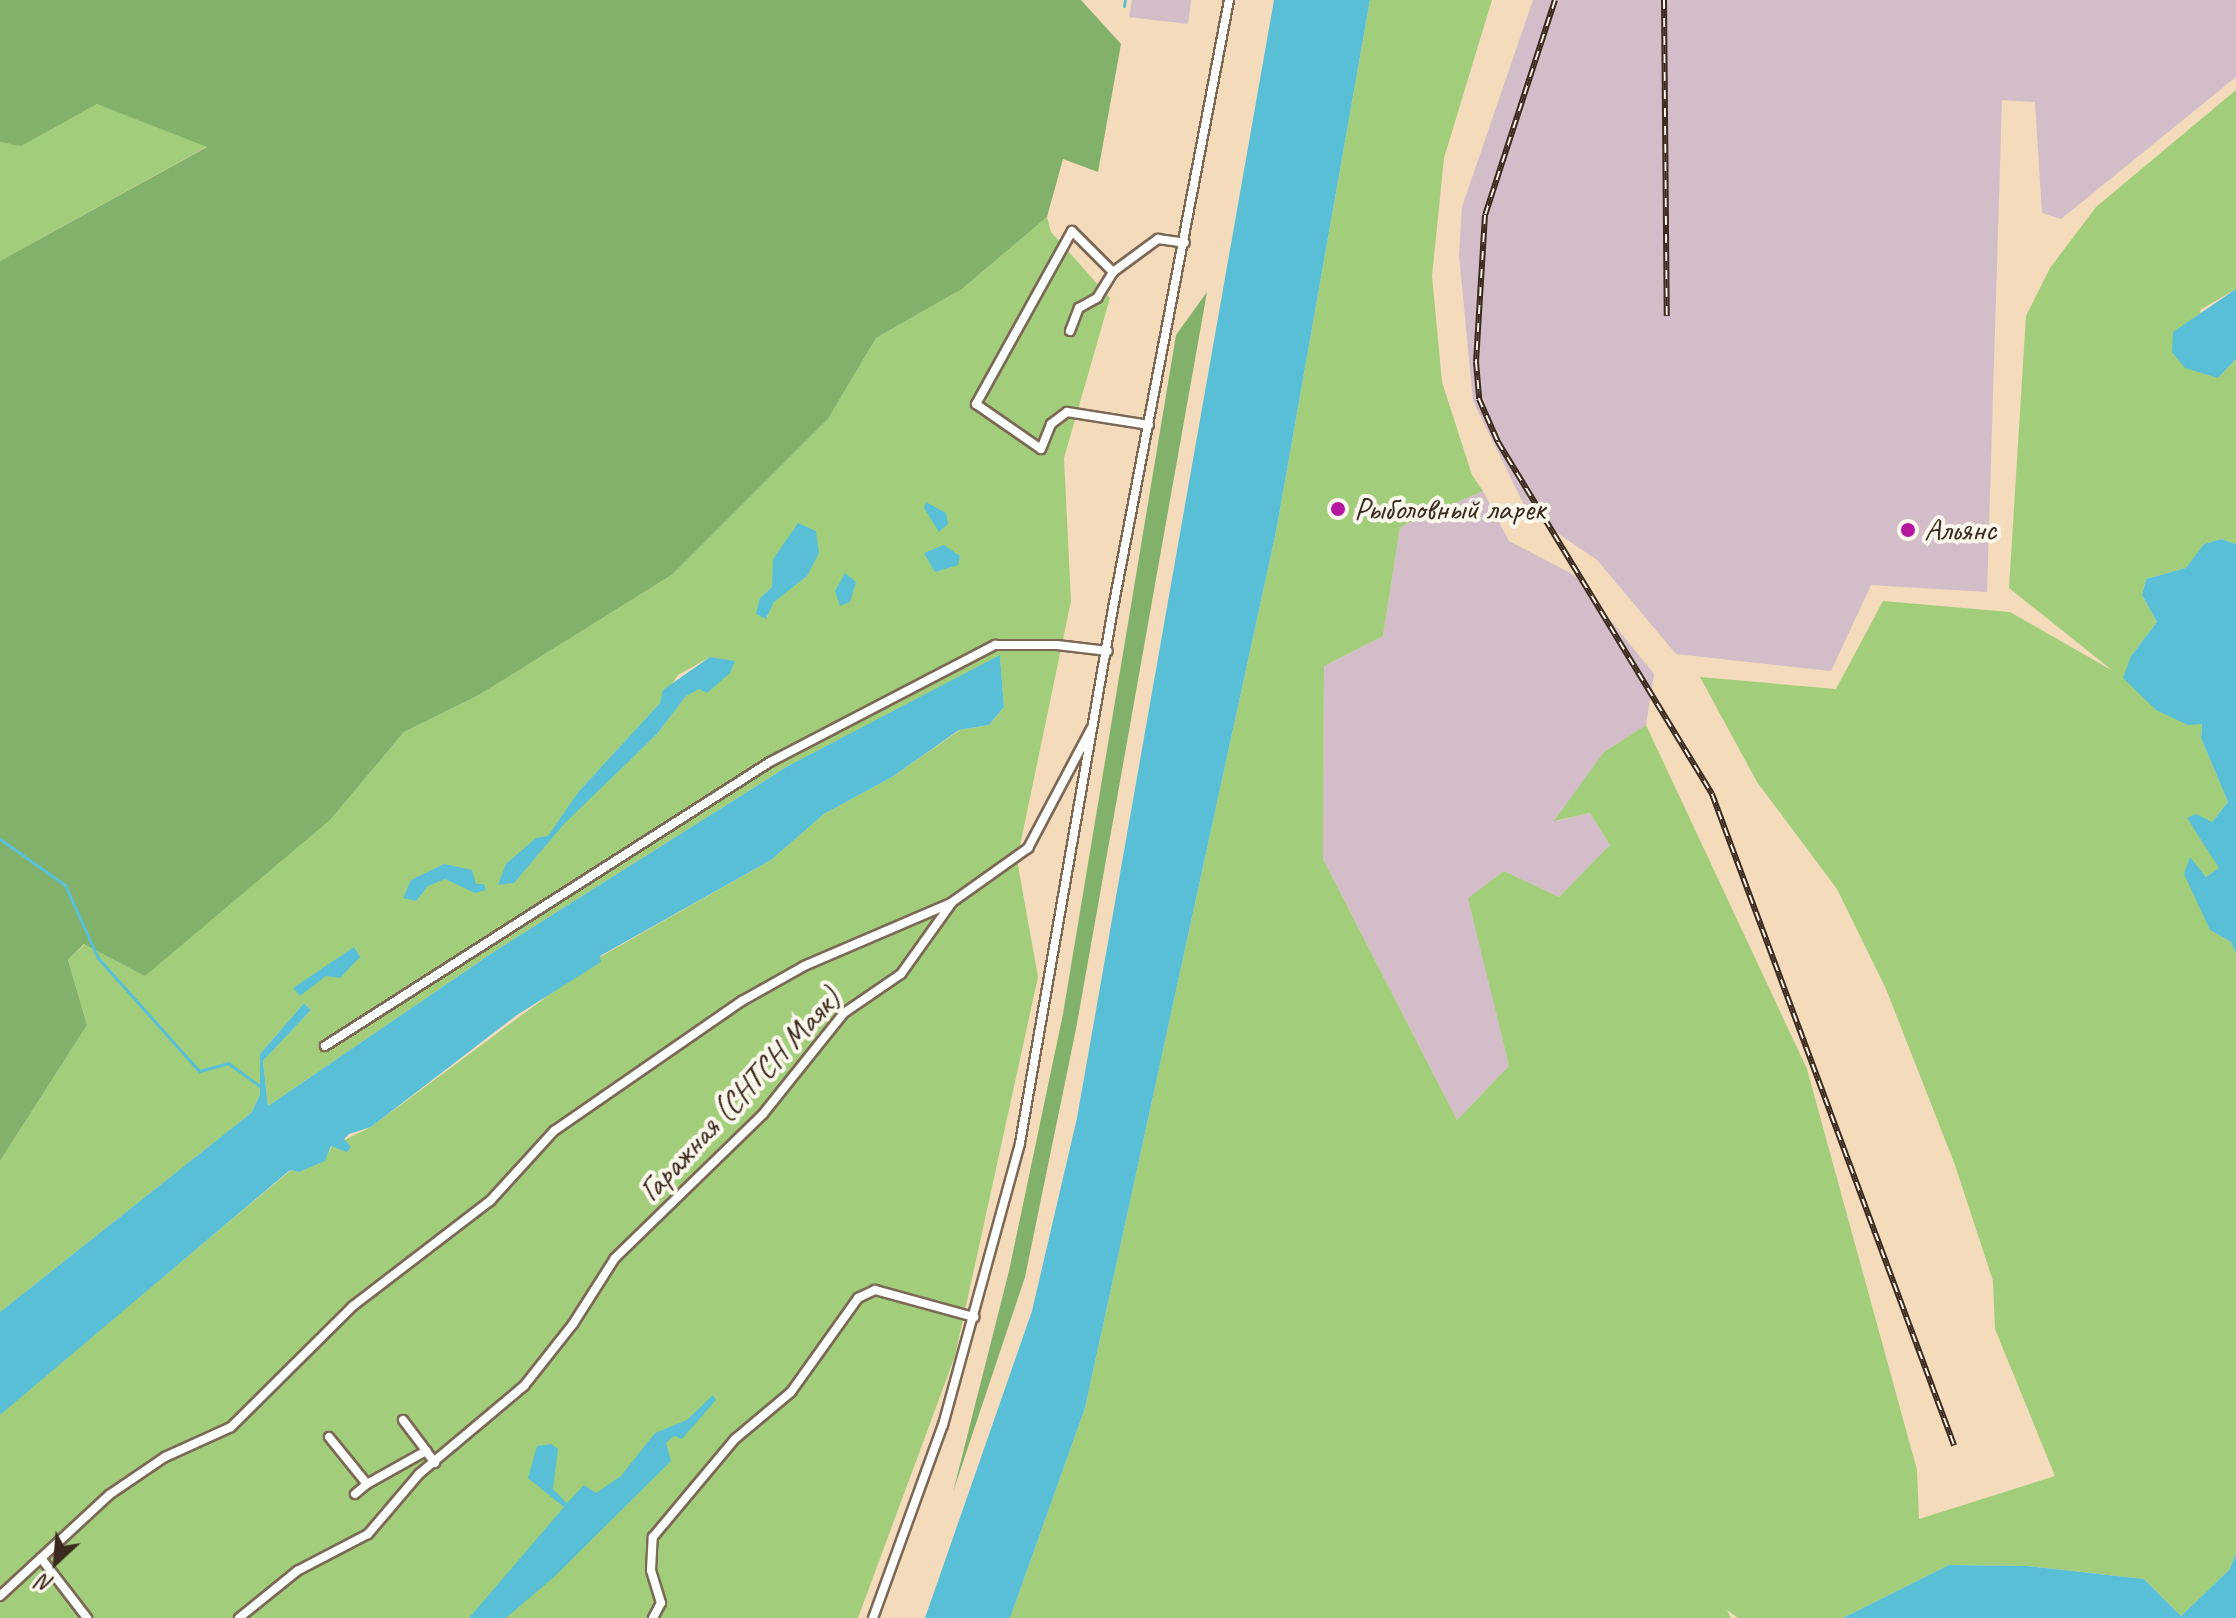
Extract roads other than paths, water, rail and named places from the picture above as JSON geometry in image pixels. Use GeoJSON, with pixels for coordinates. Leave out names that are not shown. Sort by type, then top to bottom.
{"type":"FeatureCollection","features":[{"type":"Feature","properties":{"kind":"street"},"geometry":{"type":"LineString","coordinates":[[873,1618],[943,1425],[1020,1143],[1094,724],[1229,0]]}},
{"type":"Feature","properties":{"kind":"street"},"geometry":{"type":"LineString","coordinates":[[1113,272],[1072,231],[976,404],[1041,449],[1051,424],[1067,412],[1149,425]]}},
{"type":"Feature","properties":{"kind":"street"},"geometry":{"type":"LineString","coordinates":[[1070,331],[1079,308],[1097,298],[1113,272],[1158,239],[1185,243]]}},
{"type":"Feature","properties":{"kind":"street"},"geometry":{"type":"LineString","coordinates":[[325,1046],[770,762],[995,645],[1057,645],[1108,651]]}},
{"type":"Feature","properties":{"kind":"street"},"geometry":{"type":"LineString","coordinates":[[0,1596],[149,1466],[231,1427],[353,1306],[490,1201],[554,1131],[755,994],[804,966],[951,903],[1028,848],[1094,724]]}},
{"type":"Feature","properties":{"kind":"street","name":"Гаражная (СНТСН Маяк)"},"geometry":{"type":"LineString","coordinates":[[239,1618],[297,1571],[368,1534],[419,1474],[524,1386],[573,1324],[615,1258],[763,1114],[844,1013],[901,974],[951,903]]}},
{"type":"Feature","properties":{"kind":"street"},"geometry":{"type":"LineString","coordinates":[[653,1618],[661,1603],[651,1570],[653,1537],[735,1439],[791,1392],[858,1298],[875,1290],[974,1317]]}},
{"type":"Feature","properties":{"kind":"street"},"geometry":{"type":"LineString","coordinates":[[403,1420],[435,1463]]}},
{"type":"Feature","properties":{"kind":"street"},"geometry":{"type":"LineString","coordinates":[[329,1437],[367,1484]]}},
{"type":"Feature","properties":{"kind":"street"},"geometry":{"type":"LineString","coordinates":[[355,1494],[426,1451]]}},
{"type":"Feature","properties":{"kind":"street"},"geometry":{"type":"LineString","coordinates":[[41,1558],[87,1618]]}},
{"type":"Feature","properties":{"kind":"water"},"geometry":{"type":"Polygon","coordinates":[[[1274,0],[1370,0],[1276,532],[1085,1408],[1010,1618],[925,1618],[1032,1311],[1077,1118],[1274,0]]]}},
{"type":"Feature","properties":{"kind":"water"},"geometry":{"type":"Polygon","coordinates":[[[2236,289],[2236,359],[2218,378],[2185,368],[2172,352],[2173,332],[2236,289]]]}},
{"type":"Feature","properties":{"kind":"water"},"geometry":{"type":"Polygon","coordinates":[[[926,502],[946,513],[948,524],[939,532],[924,508],[926,502]]]}},
{"type":"Feature","properties":{"kind":"water"},"geometry":{"type":"Polygon","coordinates":[[[798,523],[816,531],[819,553],[807,576],[774,602],[766,619],[756,614],[760,598],[772,587],[773,559],[798,523]]]}},
{"type":"Feature","properties":{"kind":"water"},"geometry":{"type":"Polygon","coordinates":[[[2221,539],[2236,544],[2236,953],[2231,942],[2210,930],[2184,874],[2190,857],[2206,877],[2219,868],[2187,818],[2196,814],[2212,822],[2228,802],[2201,738],[2202,724],[2188,725],[2156,710],[2123,678],[2131,656],[2157,622],[2142,595],[2146,579],[2186,568],[2204,544],[2221,539]]]}},
{"type":"Feature","properties":{"kind":"water"},"geometry":{"type":"Polygon","coordinates":[[[944,545],[960,556],[958,565],[935,572],[924,553],[944,545]]]}},
{"type":"Feature","properties":{"kind":"water"},"geometry":{"type":"Polygon","coordinates":[[[845,573],[856,582],[850,602],[840,606],[835,591],[845,573]]]}},
{"type":"Feature","properties":{"kind":"water"},"geometry":{"type":"Polygon","coordinates":[[[1000,655],[1004,707],[989,725],[959,730],[892,777],[824,814],[771,860],[600,956],[601,962],[517,1015],[371,1127],[349,1134],[344,1139],[351,1147],[347,1152],[331,1146],[325,1161],[299,1172],[290,1170],[0,1415],[0,1312],[251,1113],[260,1095],[260,1054],[304,1003],[311,1010],[263,1061],[268,1106],[495,951],[788,766],[1000,655]]]}},
{"type":"Feature","properties":{"kind":"water"},"geometry":{"type":"Polygon","coordinates":[[[710,657],[735,661],[730,673],[707,693],[699,689],[686,696],[657,734],[564,824],[514,883],[498,885],[506,864],[536,838],[548,836],[579,791],[660,703],[663,690],[710,657]]]}},
{"type":"Feature","properties":{"kind":"water"},"geometry":{"type":"Polygon","coordinates":[[[444,864],[472,870],[476,884],[484,884],[486,890],[475,893],[445,879],[428,886],[416,901],[403,898],[411,880],[444,864]]]}},
{"type":"Feature","properties":{"kind":"water"},"geometry":{"type":"Polygon","coordinates":[[[354,947],[360,957],[340,978],[326,976],[300,996],[293,988],[354,947]]]}},
{"type":"Feature","properties":{"kind":"water"},"geometry":{"type":"Polygon","coordinates":[[[713,1395],[716,1400],[682,1439],[674,1436],[666,1443],[671,1461],[554,1577],[506,1618],[469,1618],[564,1507],[528,1478],[537,1446],[551,1444],[558,1449],[553,1489],[567,1503],[584,1485],[596,1493],[621,1476],[655,1433],[687,1420],[713,1395]]]}},
{"type":"Feature","properties":{"kind":"water"},"geometry":{"type":"Polygon","coordinates":[[[2236,1554],[2236,1618],[1843,1618],[1949,1565],[2027,1566],[2144,1579],[2181,1616],[2229,1570],[2236,1554]]]}},
{"type":"Feature","properties":{"kind":"waterway"},"geometry":{"type":"LineString","coordinates":[[1124,6],[1125,0]]}},
{"type":"Feature","properties":{"kind":"waterway"},"geometry":{"type":"LineString","coordinates":[[0,839],[65,885],[98,958],[199,1071],[228,1063],[260,1086]]}},
{"type":"Feature","properties":{"kind":"railway"},"geometry":{"type":"LineString","coordinates":[[1555,0],[1485,215],[1476,362],[1479,399],[1498,442],[1712,794],[1954,1445]]}},
{"type":"Feature","properties":{"kind":"railway"},"geometry":{"type":"LineString","coordinates":[[1664,0],[1667,316]]}},
{"type":"Feature","properties":{"kind":"place","name":"Рыболовный ларек"},"geometry":{"type":"Point","coordinates":[1338,509]}},
{"type":"Feature","properties":{"kind":"place","name":"Альянс"},"geometry":{"type":"Point","coordinates":[1908,530]}}]}
